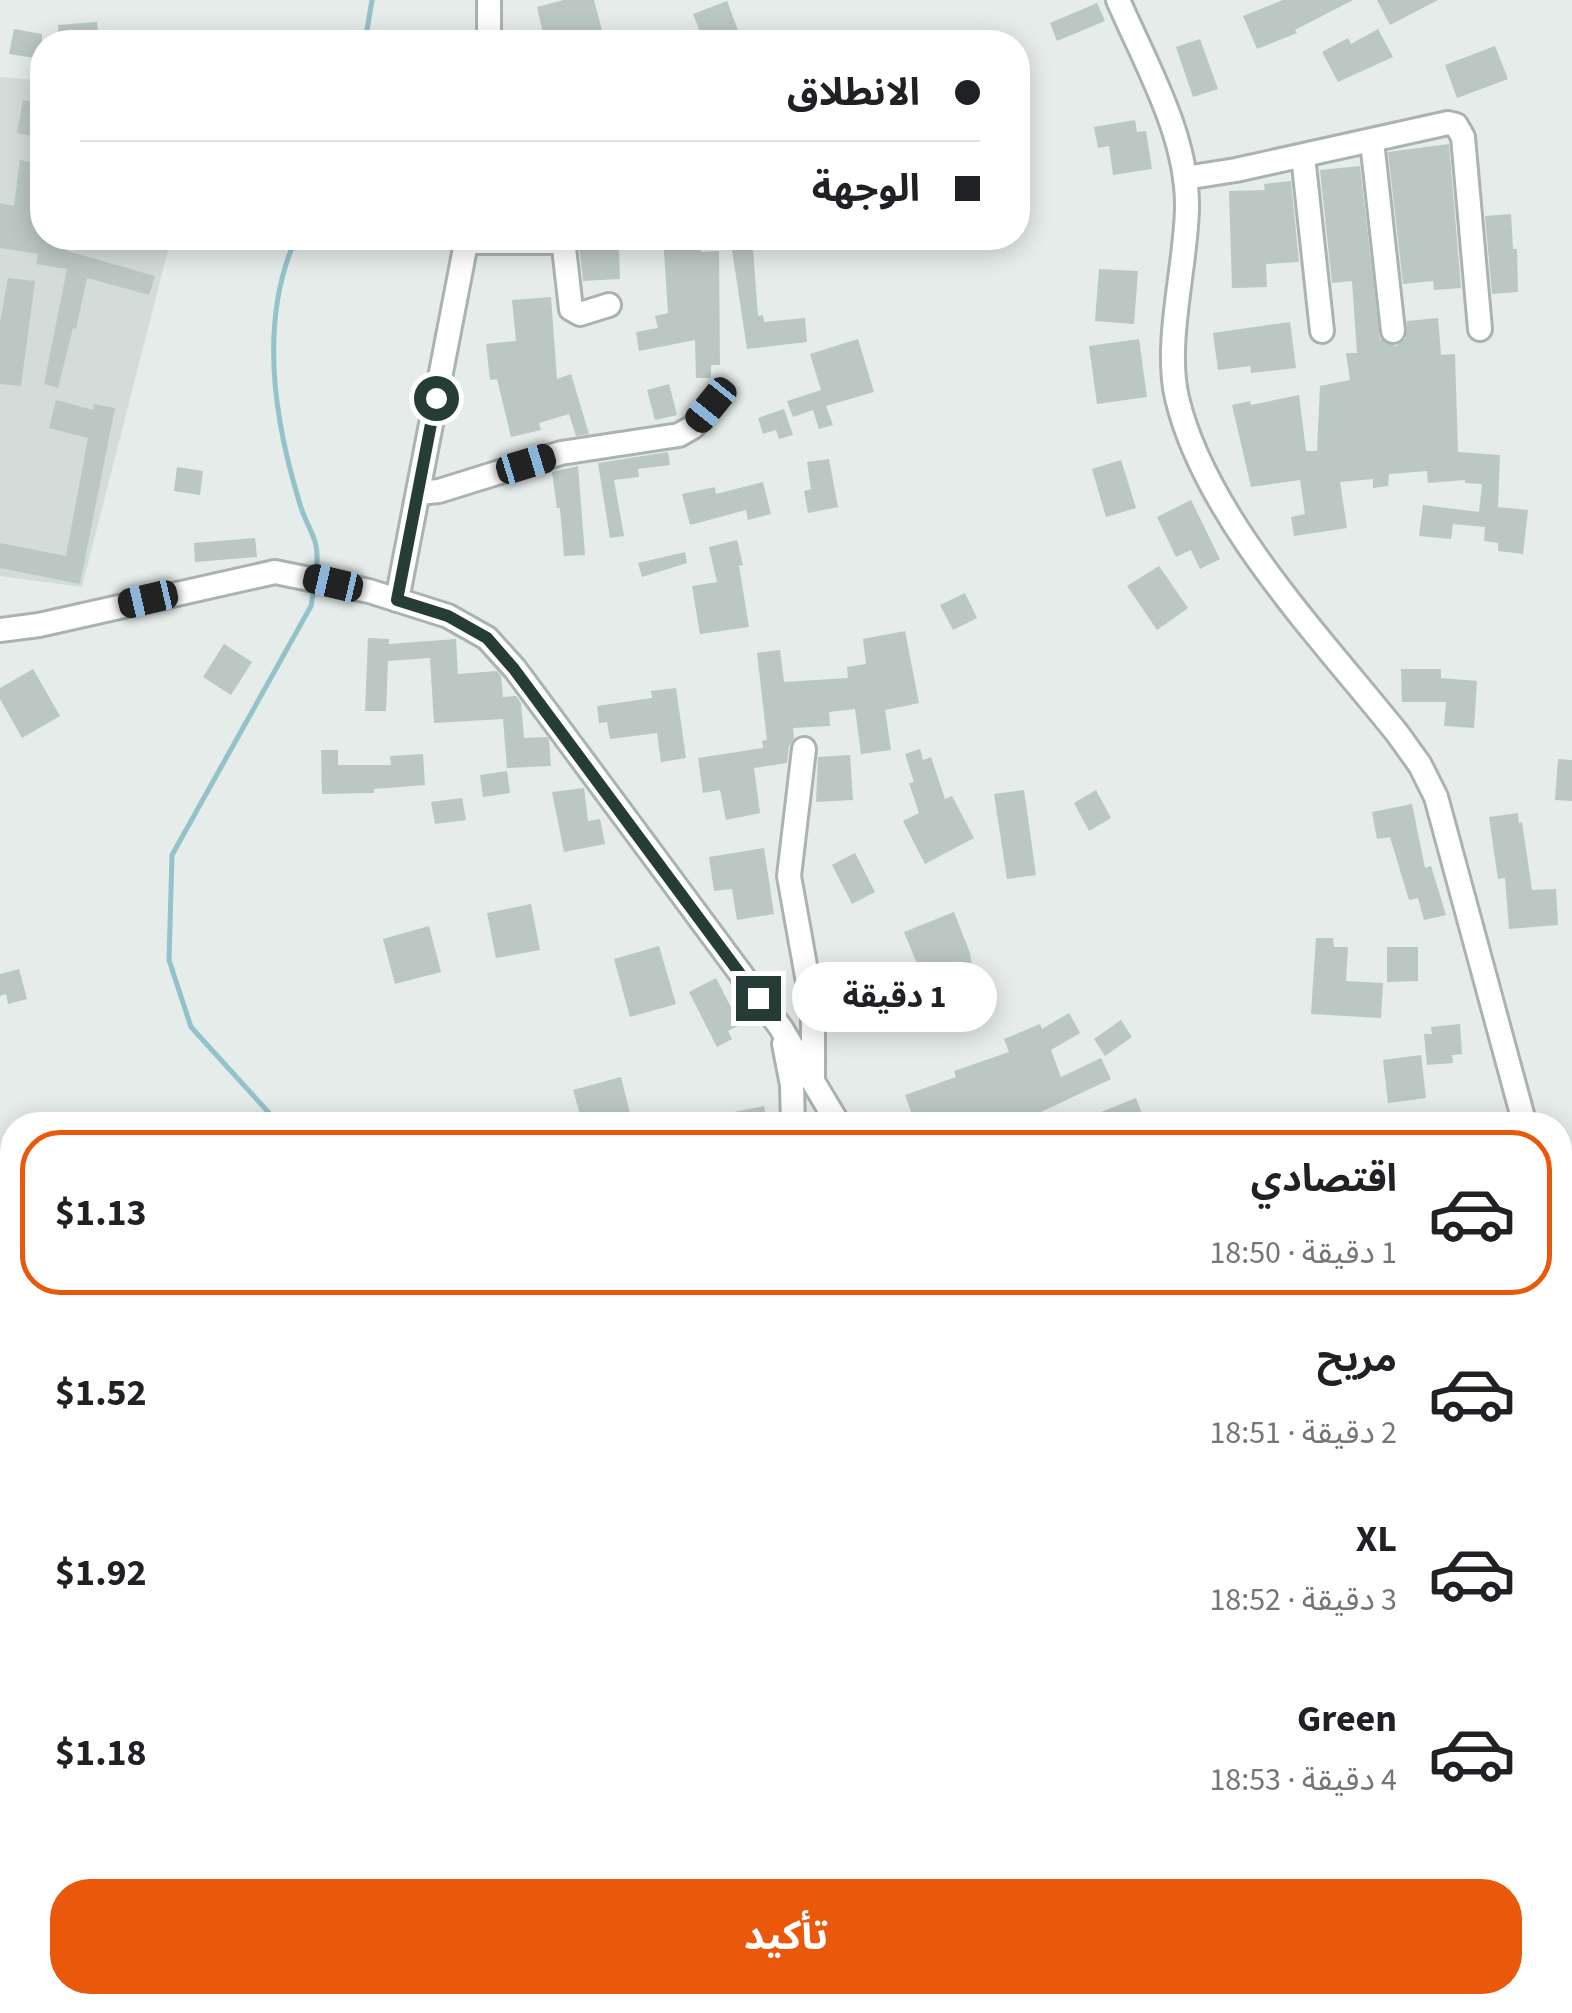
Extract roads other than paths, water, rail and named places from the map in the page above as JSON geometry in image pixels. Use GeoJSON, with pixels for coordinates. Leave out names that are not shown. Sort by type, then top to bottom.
{"type":"FeatureCollection","features":[{"type":"Feature","properties":{"kind":"street"},"geometry":{"type":"LineString","coordinates":[[489,30],[490,0]]}},
{"type":"Feature","properties":{"kind":"street"},"geometry":{"type":"LineString","coordinates":[[1118,0],[1166,112],[1185,178],[1187,208],[1174,362],[1176,394],[1185,426],[1203,471],[1242,533],[1397,733],[1436,797],[1521,1112]]}},
{"type":"Feature","properties":{"kind":"street"},"geometry":{"type":"LineString","coordinates":[[1185,178],[1372,142],[1448,123],[1460,130],[1480,329]]}},
{"type":"Feature","properties":{"kind":"street"},"geometry":{"type":"LineString","coordinates":[[1372,142],[1392,331]]}},
{"type":"Feature","properties":{"kind":"street"},"geometry":{"type":"LineString","coordinates":[[1303,156],[1322,331]]}},
{"type":"Feature","properties":{"kind":"street"},"geometry":{"type":"LineString","coordinates":[[397,600],[465,250]]}},
{"type":"Feature","properties":{"kind":"street"},"geometry":{"type":"LineString","coordinates":[[564,250],[574,313],[609,305]]}},
{"type":"Feature","properties":{"kind":"street"},"geometry":{"type":"LineString","coordinates":[[418,493],[439,491],[561,453],[679,434],[693,427],[711,405]]}},
{"type":"Feature","properties":{"kind":"street"},"geometry":{"type":"LineString","coordinates":[[0,630],[39,625],[275,572],[369,591],[448,616],[487,638],[526,684],[780,1028],[832,1112]]}},
{"type":"Feature","properties":{"kind":"street"},"geometry":{"type":"LineString","coordinates":[[804,750],[789,876],[813,1010],[813,1078]]}},
{"type":"Feature","properties":{"kind":"street"},"geometry":{"type":"LineString","coordinates":[[780,1028],[793,1112]]}},
{"type":"Feature","properties":{"kind":"waterway"},"geometry":{"type":"LineString","coordinates":[[367,30],[372,0]]}},
{"type":"Feature","properties":{"kind":"waterway"},"geometry":{"type":"LineString","coordinates":[[291,250],[277,302],[274,368],[282,436],[315,542],[316,573]]}},
{"type":"Feature","properties":{"kind":"waterway"},"geometry":{"type":"LineString","coordinates":[[268,1112],[191,1027],[169,960],[172,855],[311,606],[314,589]]}}]}
